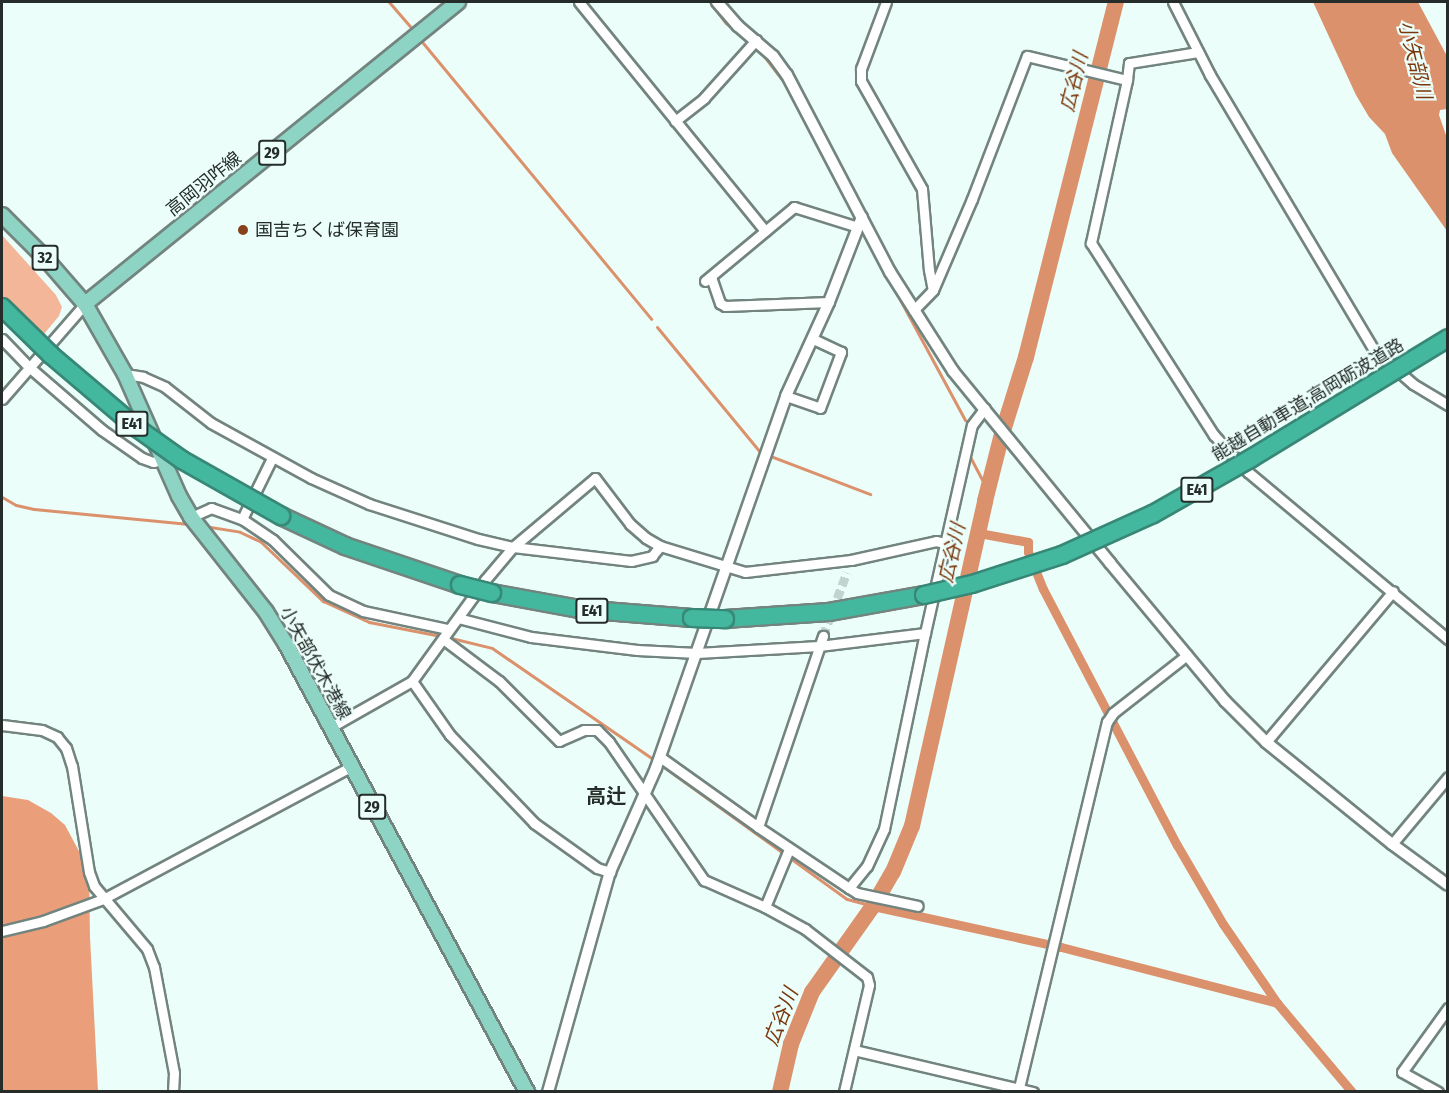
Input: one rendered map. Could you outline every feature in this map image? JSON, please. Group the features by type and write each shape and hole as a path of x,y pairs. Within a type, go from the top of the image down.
{"highway":[{"name":"能越自動車道;高岡砺波道路","path":"2,307 60,363 137,428 182,460 280,516 354,549 460,585 492,593 579,609 629,615 725,619 829,612 924,595 1016,571 1127,526 1240,465 1448,338"}],"main road":[{"name":"高岡羽咋線","path":"85,304 458,2"},
{"name":"小矢部伏木港線","path":"2,215 45,258 85,304 125,374 162,460 192,518 266,612 331,727 350,767 527,1092"}],"street":[{"path":"579,2 765,231"},
{"path":"717,2 752,44 787,75 860,222 953,370 1225,701 1266,742 1392,844 1448,885"},
{"path":"886,2 861,69 861,81 922,189 929,270 933,290"},
{"path":"1173,2 1198,52 1374,350 1413,384 1448,405"},
{"path":"675,121 704,98 752,44"},
{"path":"1198,52 1129,63 1091,243 1214,435 1248,472 1448,639"},
{"path":"914,310 933,290 972,199 1027,56 1127,80"},
{"path":"829,302 725,306 720,303 708,279 794,207 860,222"},
{"path":"549,1092 610,872 623,839 646,796 786,396 829,302 860,222"},
{"path":"2,399 85,304"},
{"path":"2,339 29,367 125,447 153,462 162,460"},
{"path":"786,396 820,408 841,352 813,339"},
{"path":"125,374 143,377 165,387 211,423 273,458 369,504 478,539 513,547 631,561 652,556 660,546"},
{"path":"849,888 867,866 884,829 972,425 988,412"},
{"path":"242,519 273,458"},
{"path":"331,727 412,681 513,547 595,478 630,524 660,546 745,572 851,560 936,541 945,543"},
{"path":"192,518 211,508 242,519 273,540 329,595 363,611 446,634 499,681 559,741 584,730 597,730 609,742 704,880 765,907 805,929 867,977 868,985 844,1092"},
{"path":"847,573 851,560"},
{"path":"1266,742 1393,591"},
{"path":"458,618 531,637 637,650 697,653 819,646 925,633"},
{"path":"758,826 823,636"},
{"path":"1019,1090 1107,722 1113,713 1187,655"},
{"path":"412,681 450,735 534,823 597,868 610,872"},
{"path":"2,725 42,730 57,737 66,748 72,766 89,872 103,899 147,949 160,993 163,1023 174,1073 173,1092"},
{"path":"658,763 758,826 849,888 871,897 918,906"},
{"path":"2,931 43,921 103,899 350,767"},
{"path":"1392,844 1448,777"},
{"path":"765,907 789,849"},
{"path":"1438,1092 1402,1072 1448,1008"},
{"path":"854,1050 1033,1092"}],"shaded area":[{"path":"2,235 56,295 62,307 59,316 40,339 2,299"},
{"path":"2,796 28,800 51,813 65,825 89,870 98,1091 2,1091"}],"water":[{"name":"小矢部川","path":"1313,2 1418,2 1447,56 1447,109 1440,110 1439,115 1447,138 1447,231 1392,153 1385,134 1369,117 1356,95"}],"waterway":[{"path":"389,2 410,26"},
{"path":"710,2 726,23 750,43"},
{"name":"広谷川","path":"780,1092 791,1044 812,992 873,906 893,872 912,826 985,501 1002,434 1026,357 1116,2"},
{"path":"423,43 651,319"},
{"path":"760,51 787,86"},
{"path":"891,283 965,420"},
{"path":"657,327 760,452 870,494"},
{"path":"968,453 988,491"},
{"path":"2,497 16,505 34,509 191,524"},
{"path":"204,526 240,532 261,542 323,601 369,622 441,636"},
{"path":"979,533 1028,542 1028,552 1043,589 1177,845 1223,924 1277,1003 1352,1092"},
{"path":"447,637 492,648 656,761"},
{"path":"661,765 847,899 873,906"},
{"path":"873,906 1061,947 1277,1003"}],"tunnel":[{"path":"823,636 847,572"}],"place":[{"name":"国吉ちくば保育園","path":"243,230"}],"district":[{"name":"高辻","path":"606,796"}]}
